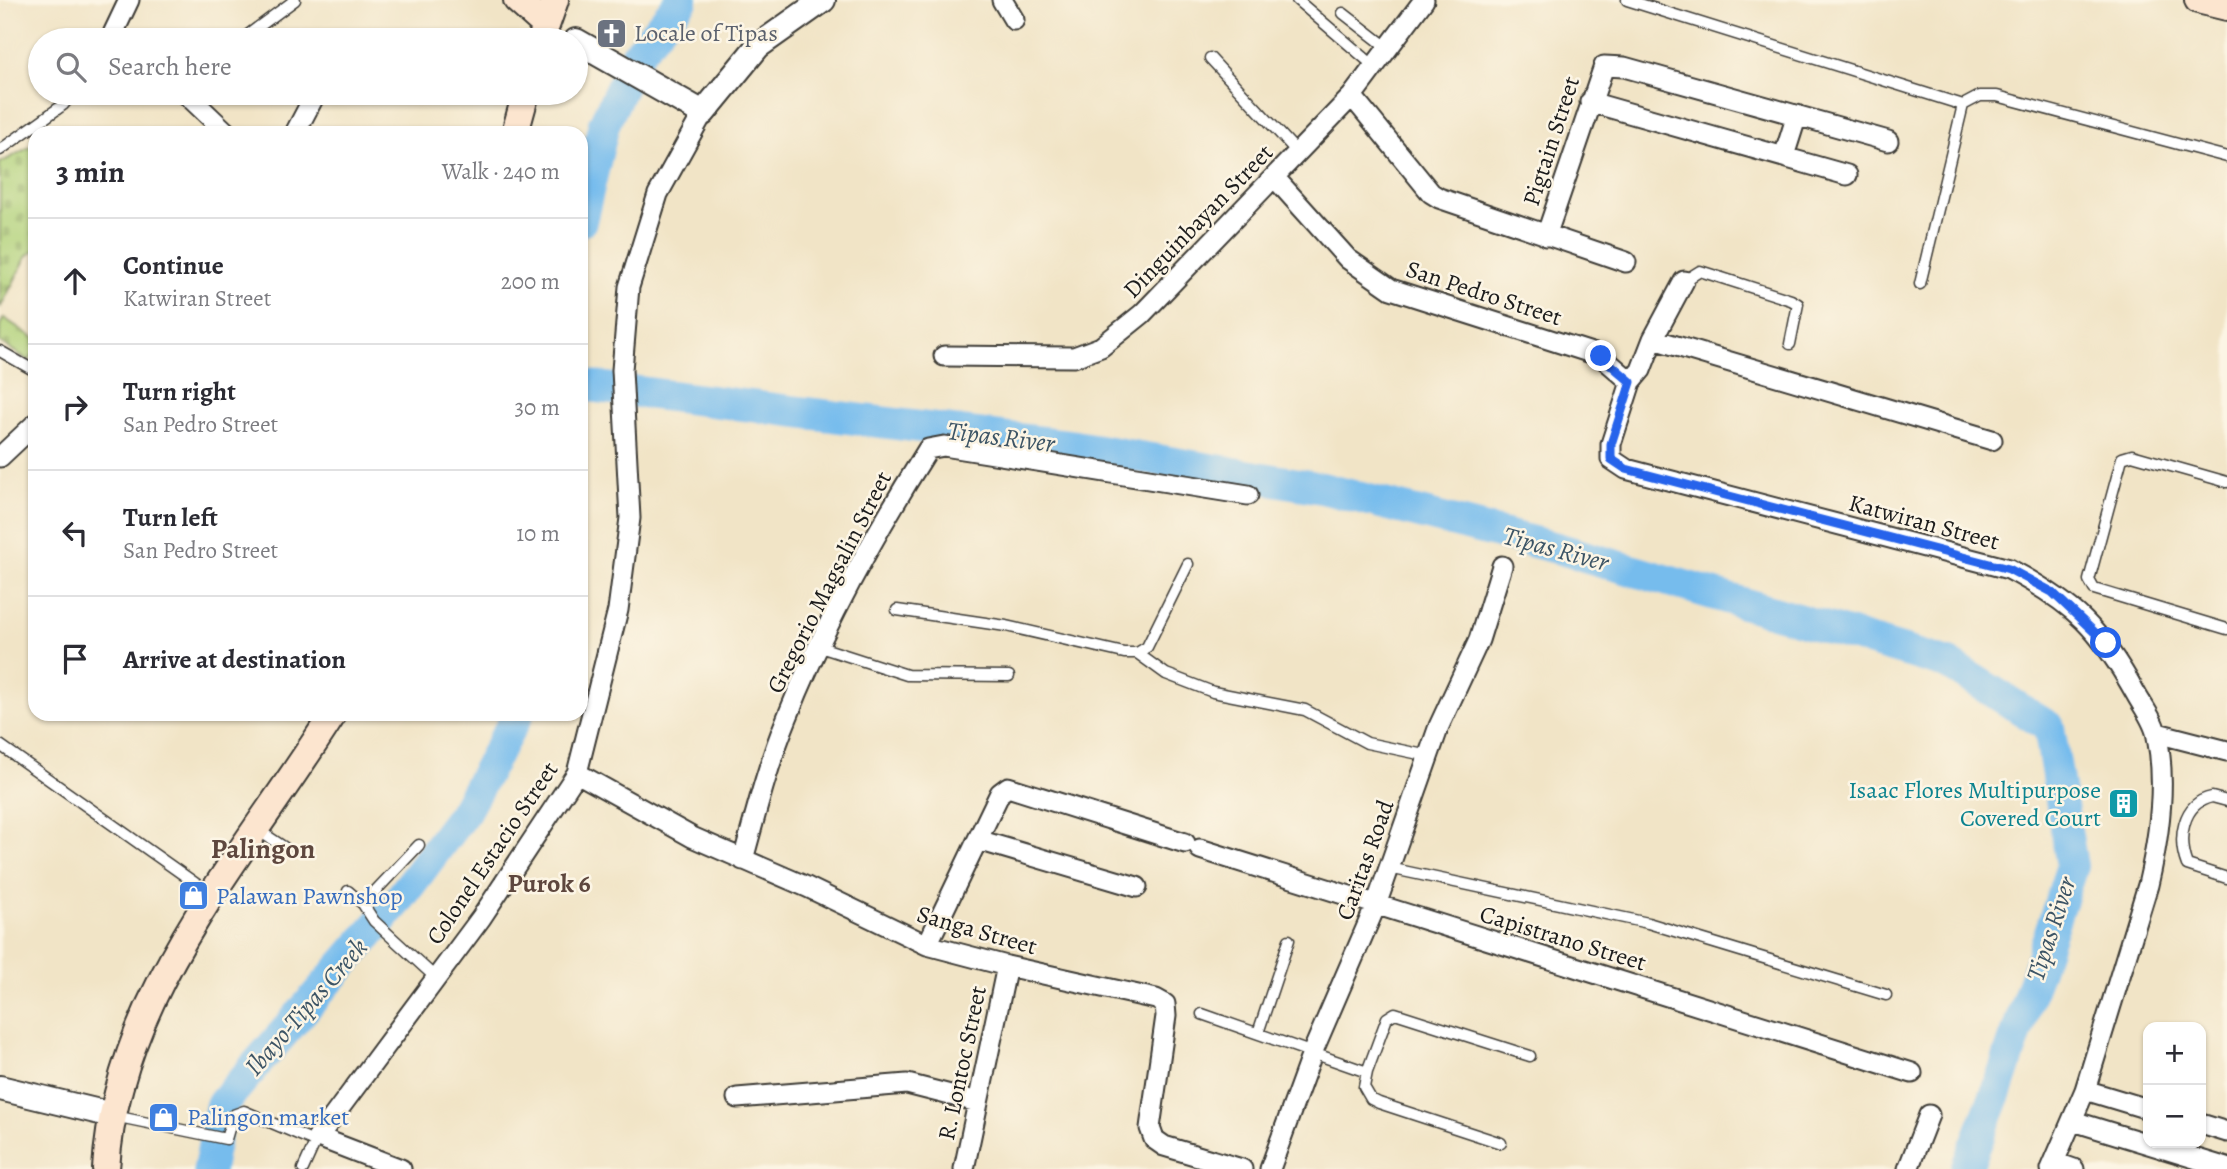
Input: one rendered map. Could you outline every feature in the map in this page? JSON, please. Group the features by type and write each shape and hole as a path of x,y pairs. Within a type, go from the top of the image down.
{"main road":[{"path":"517,0 540,28"},
{"path":"544,28 555,0"},
{"path":"517,126 523,105"},
{"path":"106,1169 112,1115 132,1040 158,988 212,895 328,721"}],"street":[{"path":"116,28 130,0"},
{"path":"588,48 703,113 758,46 823,0"},
{"path":"1002,0 1014,20"},
{"name":"Dinguinbayan Street","path":"944,356 1074,357 1101,347 1142,314 1352,96 1424,0"},
{"name":"Pigtain Street","path":"1352,96 1431,193 1448,204 1546,236 1604,66 1613,65 1888,141"},
{"path":"1590,103 1847,175"},
{"path":"198,105 220,126"},
{"path":"299,126 310,105"},
{"name":"Colonel Estacio Street","path":"316,1139 436,979 541,831 577,773 618,610 628,531 622,370 629,287 658,194 703,113"},
{"path":"1784,156 1797,115"},
{"name":"San Pedro Street","path":"1275,178 1348,259 1391,289 1601,356 1631,382"},
{"path":"1546,236 1626,262"},
{"path":"1631,382 1641,370 1653,339 1684,281"},
{"path":"1653,339 1992,440"},
{"name":"Katwiran Street","path":"1631,382 1611,444 1611,459 1626,469 2009,569 2052,592 2106,643 2157,733 2162,761 2155,853 2085,1090 2053,1166"},
{"path":"0,457 28,431"},
{"name":"Gregorio Magsalin Street","path":"743,860 768,771 788,716 843,597 928,449 944,446 1248,495"},
{"name":"Caritas Road","path":"1270,1169 1310,1050 1376,905 1429,756 1479,640 1502,566"},
{"path":"2157,733 2227,751"},
{"name":"Sanga Street","path":"577,773 640,810 927,945 1156,999 1165,1004 1150,1128 1154,1139 1164,1146 1242,1169"},
{"name":"Capistrano Street","path":"927,945 1000,793 1008,788 1912,1073"},
{"path":"978,840 1136,887"},
{"name":"R. Lontoc Street","path":"964,1169 1007,966"},
{"path":"737,1098 907,1084 978,1102"},
{"path":"0,1088 112,1115"},
{"path":"2085,1090 2143,1107"},
{"path":"1908,1169 1929,1115"},
{"path":"2074,1121 2227,1168"},
{"path":"2206,1126 2227,1132"},
{"path":"316,1139 401,1169"},
{"path":"2053,1166 2074,1169"}],"lane":[{"path":"257,28 295,0"},
{"path":"1297,0 1374,66"},
{"path":"1627,0 1963,105 1980,96 1997,96 2227,157"},
{"path":"1343,13 1388,48"},
{"path":"1210,58 1297,153"},
{"path":"33,126 62,105"},
{"path":"1920,284 1963,105"},
{"path":"0,150 28,130"},
{"path":"1684,281 1700,271 1798,304 1799,313 1790,344"},
{"path":"0,351 28,367"},
{"path":"2227,482 2132,455 2122,458 2089,580 2094,589 2227,629"},
{"path":"897,610 1006,626 1124,653 1137,653 1147,648 1188,564"},
{"path":"820,648 907,676 1009,676"},
{"path":"1137,653 1166,674 1213,692 1305,710 1367,743 1429,756"},
{"path":"0,746 212,895"},
{"path":"2227,801 2212,797 2191,806 2186,814 2183,852 2188,865 2227,878"},
{"path":"258,830 285,848"},
{"path":"363,904 419,845"},
{"path":"1390,867 1648,923 1886,995"},
{"path":"348,891 363,904 387,934 436,979"},
{"path":"1258,1033 1289,940"},
{"path":"1501,1143 1371,1099 1364,1087 1367,1072 1387,1018 1395,1013 1530,1056"},
{"path":"1202,1014 1367,1072"},
{"path":"112,1115 226,1139 233,1115 244,1111 316,1139 303,1169"}],"green space":[{"path":"28,148 28,255 0,308 0,163"},
{"path":"4,318 28,334 28,360 0,342 0,325"}],"waterway":[{"path":"588,191 604,124 637,54 682,0"},
{"name":"Tipas River","path":"588,386 1075,446 1322,488 1557,548 1949,664 2049,727 2072,866 1999,1086 1966,1169"},
{"name":"Ibayo-Tipas Creek","path":"209,1169 221,1105 398,901 465,811 514,721"}],"place":[{"name":"Locale of Tipas","path":"611,33"},
{"name":"Isaac Flores Multipurpose Covered Court","path":"2124,804"},
{"name":"Palawan Pawnshop","path":"193,896"},
{"name":"Palingon market","path":"164,1117"}],"district":[{"name":"Palingon","path":"263,849"},
{"name":"Purok 6","path":"549,883"}],"route":[{"path":"1601,356 1618,367 1631,382 1627,402 1611,444 1611,459 1615,463 1626,469 2009,569 2052,592 2106,643"}]}
